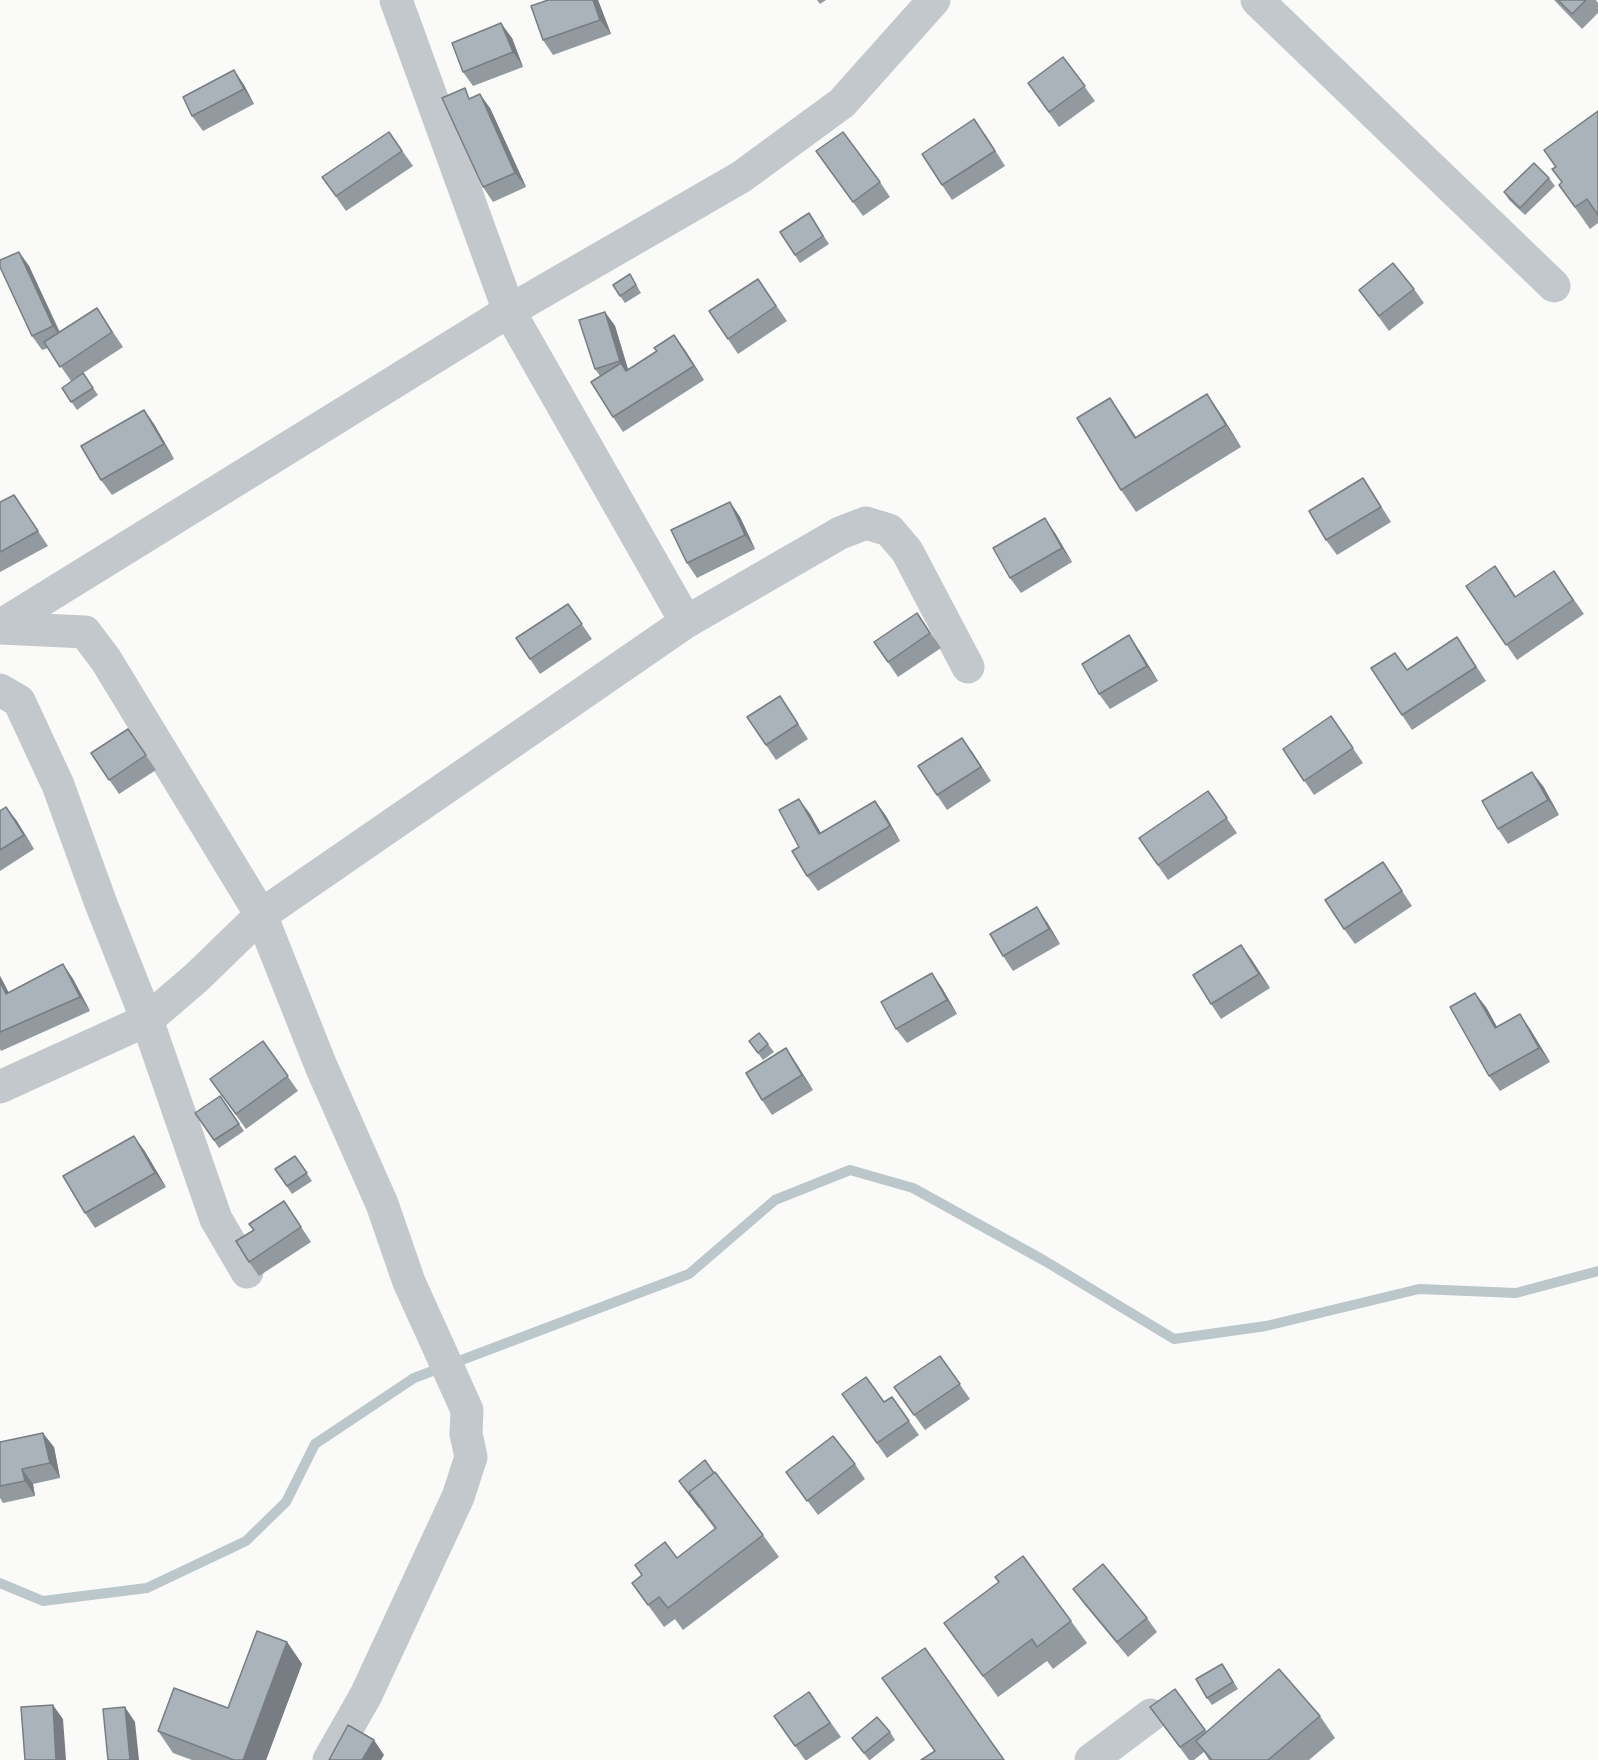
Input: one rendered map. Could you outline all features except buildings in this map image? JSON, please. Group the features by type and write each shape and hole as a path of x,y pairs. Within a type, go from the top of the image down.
{"street":[{"path":"396,0 509,311 686,622"},
{"path":"0,627 509,311 741,177 842,103 934,0"},
{"path":"1257,0 1554,286"},
{"path":"0,1087 147,1020 196,978 261,915 686,622 840,533 866,523 889,530 908,551 968,667"},
{"path":"0,627 85,632 106,660 261,915 321,1066 382,1204 410,1282 467,1410 466,1434 471,1457 458,1497 366,1695 329,1760"},
{"path":"0,690 19,700 58,785 100,901 147,1020 216,1219 247,1272"},
{"path":"1090,1760 1151,1715"}],"waterway":[{"path":"0,1583 43,1601 147,1588 246,1541 286,1502 315,1444 414,1378 689,1274 775,1200 850,1170 913,1188 1045,1261 1174,1339 1266,1326 1419,1289 1516,1293 1598,1271"}]}
